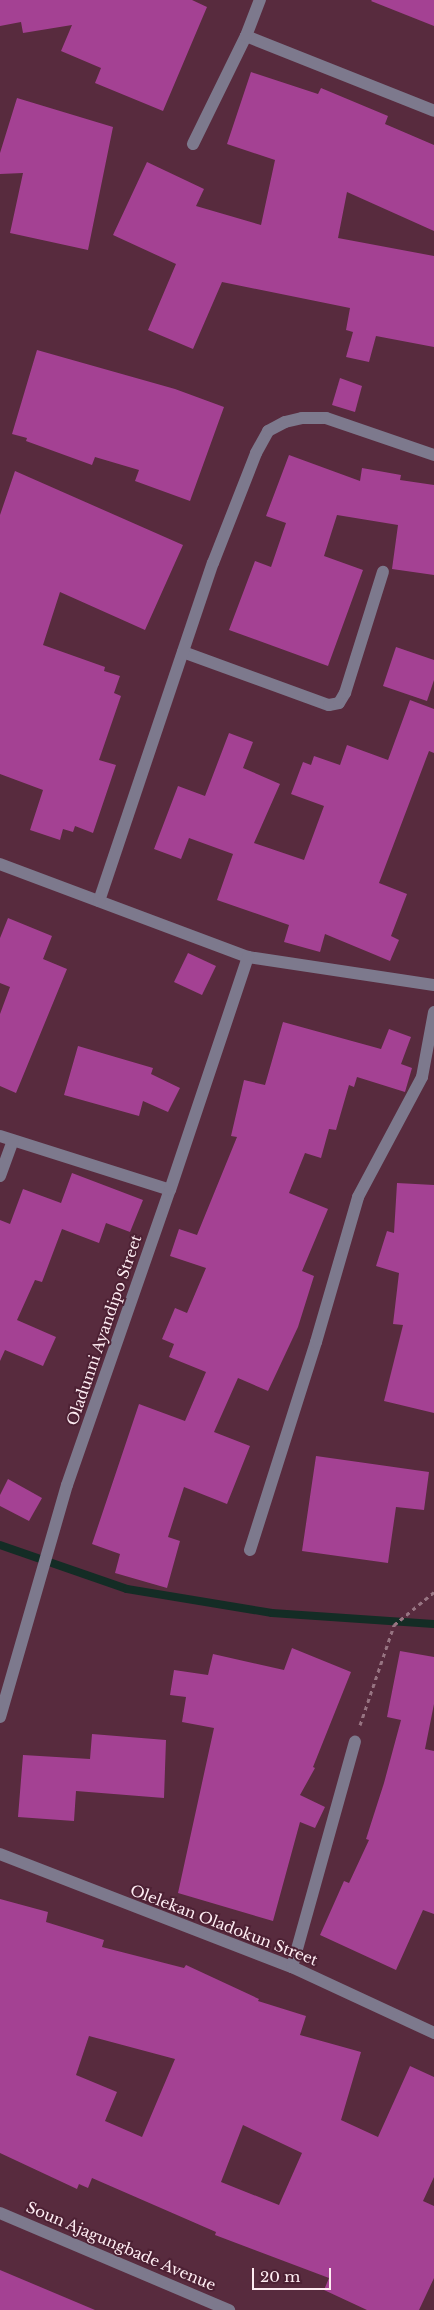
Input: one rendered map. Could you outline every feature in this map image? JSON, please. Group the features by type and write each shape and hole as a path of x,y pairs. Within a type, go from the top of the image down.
{"street":[{"path":"193,144 246,36 260,0"},
{"path":"246,36 434,111"},
{"path":"99,901 213,563 256,453 268,431 285,422 302,418 326,418 434,455"},
{"path":"183,652 329,705 339,703 344,693 383,572"},
{"path":"0,864 248,957 434,985"},
{"name":"Oladunni Ayandipo Street","path":"0,1718 67,1486 170,1190 248,957"},
{"path":"250,1550 316,1342 358,1197 422,1077 434,1012"},
{"path":"0,1136 170,1190"},
{"path":"0,1176 13,1141"},
{"path":"292,1966 355,1742"},
{"name":"Olelekan Oladokun Street","path":"0,1854 292,1966 434,2033"},
{"name":"Soun Ajagungbade Avenue","path":"0,2213 229,2310"}],"path":[{"path":"355,1742 394,1625 434,1592"}],"building":[{"path":"0,0 192,0 207,7 163,111 95,83 101,68 61,51 72,25 23,33 21,22 0,26"},
{"path":"434,0 434,26 371,1"},
{"path":"251,72 318,94 321,88 388,116 385,124 434,145 434,231 347,192 338,238 434,256 434,347 376,336 369,362 346,357 353,332 346,330 350,308 222,282 193,349 148,330 176,264 113,235 147,162 204,189 196,206 261,225 275,160 227,144"},
{"path":"17,98 113,127 88,250 10,233 23,173 0,174 0,153"},
{"path":"37,350 175,389 224,407 190,501 135,481 139,470 95,457 92,465 26,441 27,438 12,434"},
{"path":"340,378 362,386 355,412 332,405"},
{"path":"289,455 360,481 362,468 401,475 400,480 434,485 434,575 392,569 398,525 337,515 324,556 363,570 328,666 229,630 255,561 271,567 286,523 266,516"},
{"path":"15,471 183,545 145,630 60,592 43,645 105,667 104,671 120,676 114,693 121,696 99,760 116,765 93,833 75,826 73,832 63,829 60,840 30,830 43,790 0,774 0,515"},
{"path":"396,647 434,660 434,680 427,701 383,686"},
{"path":"410,700 434,709 434,753 429,751 379,883 407,894 391,936 399,940 390,961 325,934 320,952 284,942 289,925 217,900 233,854 189,838 181,859 154,849 178,786 205,796 229,733 253,742 243,768 280,784 254,843 304,860 324,806 291,794 303,762 311,765 314,756 340,765 347,745 388,760"},
{"path":"8,918 52,936 43,959 67,969 16,1093 0,1086 0,1014 10,987 0,983 0,938"},
{"path":"188,953 216,966 202,995 174,982"},
{"path":"283,1022 381,1049 389,1029 411,1037 401,1064 412,1068 405,1092 357,1077 354,1087 349,1085 336,1130 329,1129 321,1158 305,1153 289,1193 328,1209 302,1271 314,1276 298,1327 268,1391 238,1378 214,1432 250,1446 227,1504 184,1487 168,1537 180,1541 167,1588 115,1573 120,1554 92,1544 139,1404 185,1421 206,1372 169,1357 174,1344 162,1339 175,1308 187,1313 206,1268 170,1256 179,1229 197,1235 237,1137 231,1136 244,1080 265,1085"},
{"path":"78,1046 153,1068 151,1074 180,1088 168,1112 143,1101 139,1116 64,1095"},
{"path":"72,1173 143,1200 130,1232 106,1223 99,1243 62,1229 42,1282 35,1280 17,1320 56,1337 43,1366 5,1350 0,1361 0,1220 10,1224 23,1189 61,1203"},
{"path":"397,1183 434,1185 434,1413 384,1401 403,1325 393,1324 399,1273 376,1266 387,1231 394,1233"},
{"path":"316,1456 429,1472 424,1510 396,1507 388,1563 302,1551"},
{"path":"8,1479 42,1498 29,1521 0,1506 0,1495"},
{"path":"292,1648 351,1672 313,1767 315,1768 300,1795 325,1807 315,1828 300,1822 273,1921 178,1893 214,1728 182,1722 186,1697 170,1695 174,1670 208,1675 213,1654 284,1670"},
{"path":"400,1651 434,1657 434,1704 425,1749 434,1751 434,1914 423,1910 396,1970 320,1935 344,1881 349,1883 369,1840 366,1839 401,1720 387,1717"},
{"path":"92,1734 166,1740 164,1798 76,1791 74,1821 18,1817 23,1755 90,1759"},
{"path":"0,1899 48,1912 46,1922 104,1940 102,1947 184,1968 186,1965 259,1999 258,2001 306,2016 300,2035 361,2052 341,2120 378,2137 410,2066 434,2077 434,2177 423,2201 434,2206 434,2278 419,2310 367,2310 324,2290 329,2278 215,2235 216,2232 92,2178 88,2188 79,2184 77,2189 0,2153","holes":["89,2036 175,2059 142,2137 105,2121 117,2092 76,2075","243,2125 302,2153 279,2205 221,2182"]},
{"path":"0,2270 95,2310 0,2310"}],"waterway":[{"path":"0,1545 127,1589 272,1613 434,1624"}]}
